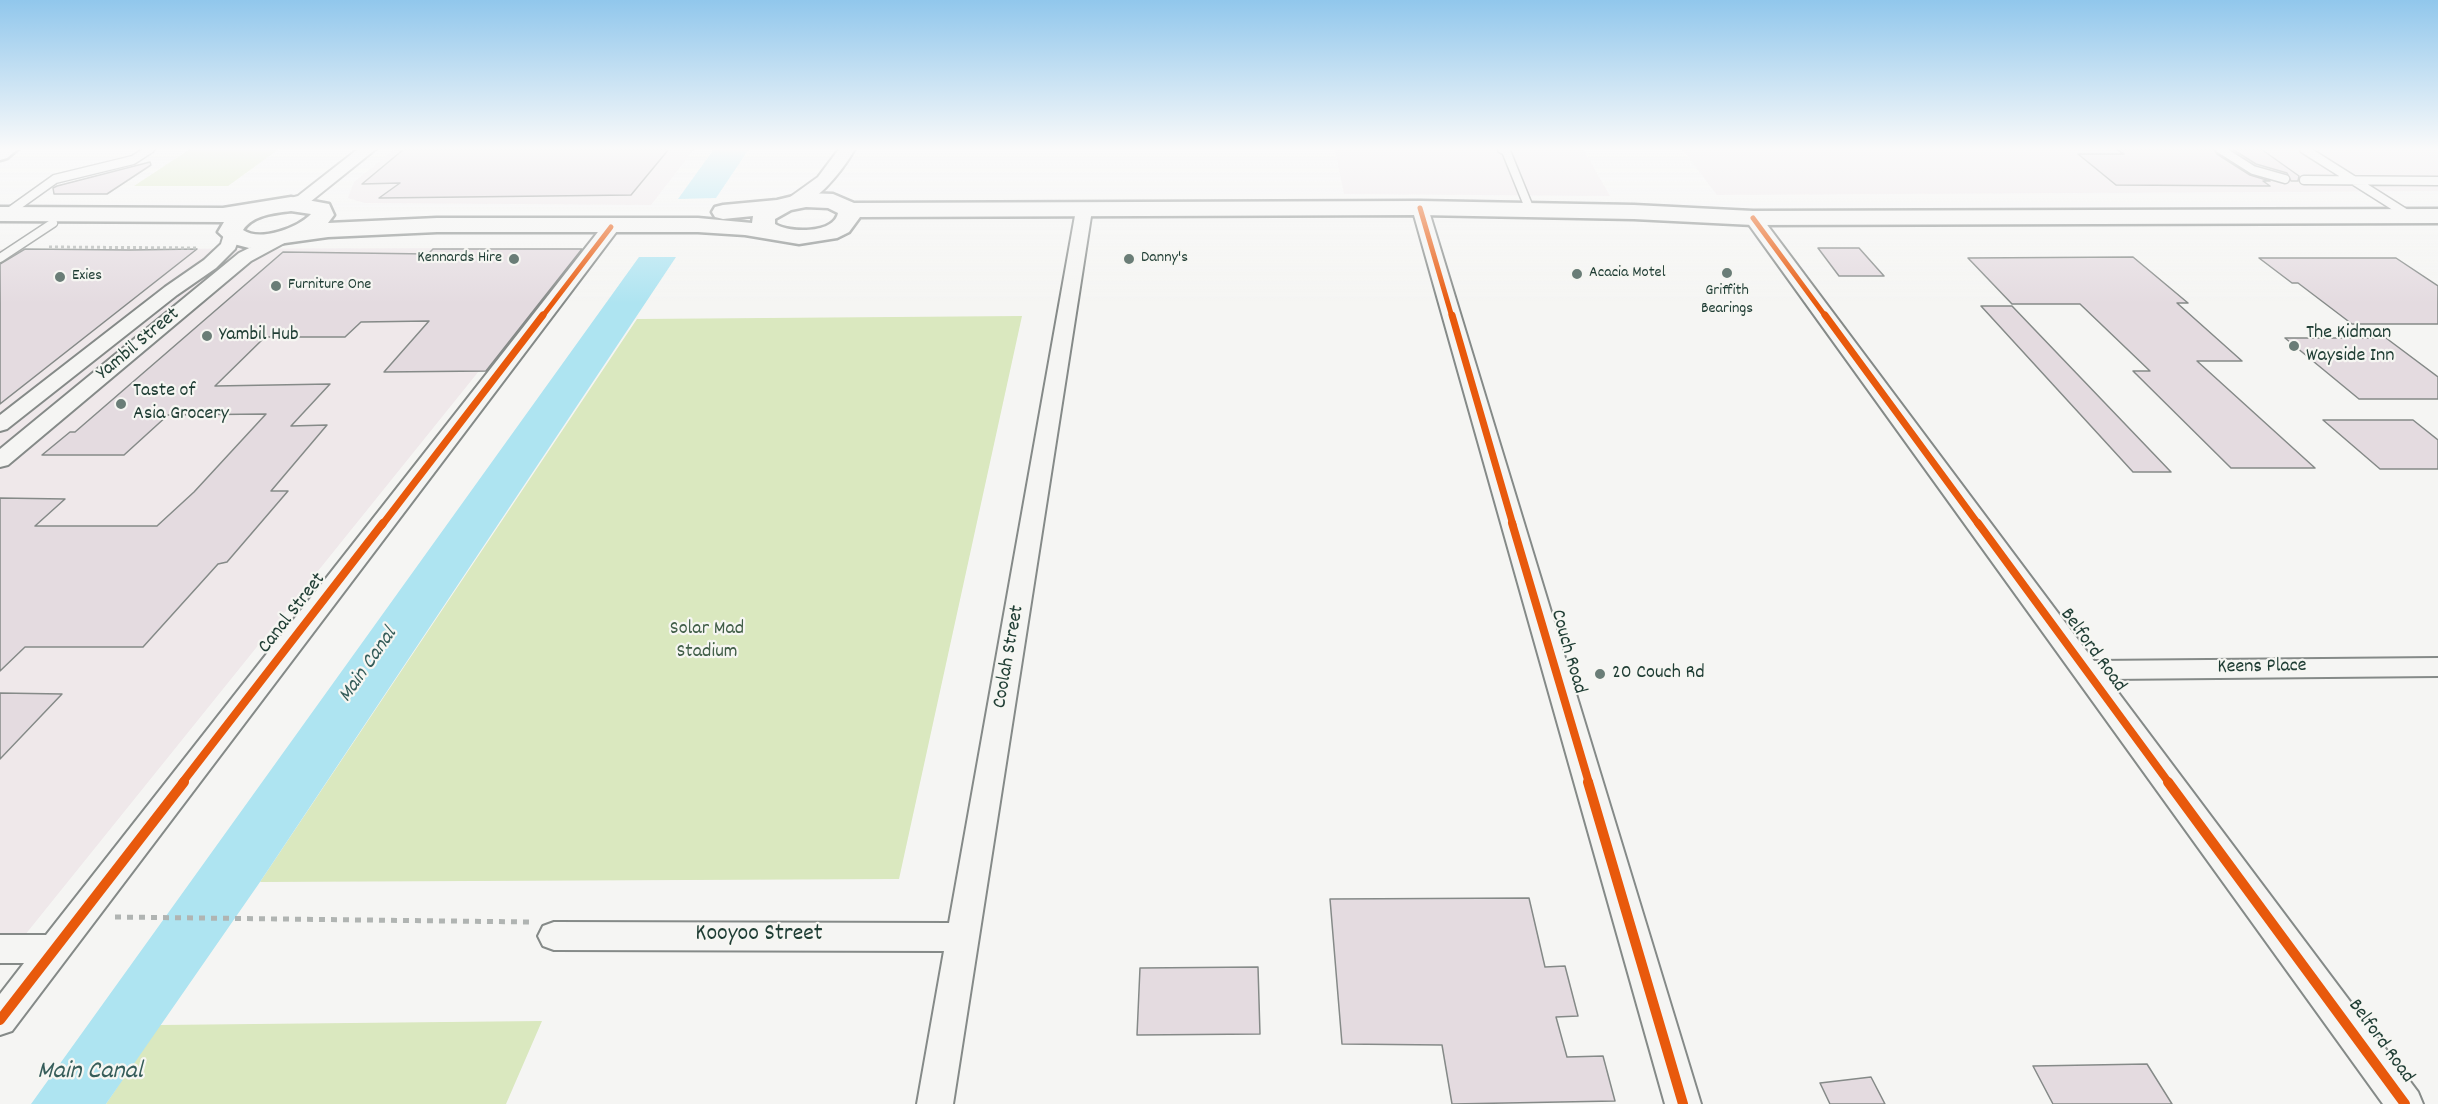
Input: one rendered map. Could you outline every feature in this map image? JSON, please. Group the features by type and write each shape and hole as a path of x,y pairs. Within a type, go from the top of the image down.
{"main road":[{"path":"2,217 223,215 300,204 320,208 658,219 706,219 785,205 841,206 1083,219"},
{"path":"768,232 763,227 764,217 785,205"},
{"path":"230,233 233,224 245,216 277,206"},
{"path":"835,230 849,220 841,206"},
{"path":"287,236 321,219 323,212 320,208"},
{"path":"1423,218 1530,210 1753,218 2438,216"},
{"path":"2,217 53,224 206,225 250,240 420,227 611,227 658,219"},
{"path":"706,219 777,236 806,237 835,230 917,224 1083,219 1423,218 1646,226 1753,218"}],"street":[{"path":"277,206 302,201"},
{"path":"320,208 328,201"},
{"path":"785,205 796,201"},
{"path":"841,201 841,206"},
{"name":"Couch Road","path":"1423,218 1683,1104"},
{"name":"Belford Road","path":"1753,218 2405,1104"},
{"name":"Coolah Street","path":"935,1104 1083,219"},
{"name":"Canal Street","path":"0,1020 611,227"},
{"name":"Yambil Street","path":"0,425 171,291 210,264 229,245 230,233"},
{"name":"Yambil Street","path":"0,460 245,257 287,236"},
{"name":"Keens Place","path":"2086,670 2438,667"},
{"name":"Kooyoo Street","path":"554,936 963,937"},
{"path":"0,949 55,949"}],"lane":[{"path":"2,217 25,201"},
{"path":"1526,201 1530,210"},
{"path":"2385,201 2410,216"},
{"path":"0,258 53,224"}],"path":[{"path":"18,247 202,248"},
{"path":"146,917 536,922 554,936"}],"shaded area":[{"path":"357,201 654,201 651,205 365,203"},
{"path":"578,248 0,966 0,249"}],"green space":[{"name":"Solar Mad Stadium","path":"1022,316 899,879 260,882 637,319"},
{"path":"542,1021 506,1104 106,1104 159,1025"}],"water":[{"name":"Main Canal","path":"639,257 676,257 260,882 106,1104 31,1104"}],"building":[{"path":"1818,248 1859,248 1884,276 1839,276"},
{"path":"25,249 197,249 0,404 0,264"},
{"path":"433,249 582,249 486,371 384,372 429,321 361,322 345,337 265,337 215,386 330,384 291,426 327,425 271,491 288,491 227,562 218,564 143,647 25,647 0,671 0,498 65,499 35,526 157,526 194,492 266,414 168,415 124,455 42,455 70,432 75,432 283,252 428,254"},
{"path":"2133,257 2188,303 2177,303 2242,361 2197,361 2315,468 2231,468 2133,371 2150,371 2080,304 2012,304 1968,258"},
{"path":"2259,258 2396,258 2438,286 2438,324 2352,324 2298,283 2292,283"},
{"path":"1981,306 2012,306 2171,472 2133,472"},
{"path":"2285,338 2386,338 2438,377 2438,399 2359,399"},
{"path":"2323,420 2413,420 2438,440 2438,469 2380,469"},
{"path":"0,693 62,694 0,759"},
{"path":"1529,898 1545,967 1565,966 1578,1016 1556,1017 1567,1057 1603,1056 1615,1101 1452,1104 1442,1045 1342,1044 1330,899"},
{"path":"1258,967 1260,1034 1137,1035 1140,968"},
{"path":"2147,1064 2172,1104 2053,1104 2033,1066"},
{"path":"1871,1077 1885,1104 1830,1104 1820,1083"}],"cycle path":[{"path":"1420,208 1683,1104"},
{"path":"1753,218 2405,1104"},
{"path":"0,1020 611,227"}],"place":[{"name":"Kennards Hire","path":"514,259"},
{"name":"Danny's","path":"1129,259"},
{"name":"Griffith Bearings","path":"1727,273"},
{"name":"Acacia Motel","path":"1577,274"},
{"name":"Exies","path":"60,277"},
{"name":"Furniture One","path":"276,286"},
{"name":"Yambil Hub","path":"207,336"},
{"name":"The Kidman Wayside Inn","path":"2294,346"},
{"name":"Taste of Asia Grocery","path":"121,404"},
{"name":"20 Couch Rd","path":"1600,674"}]}
